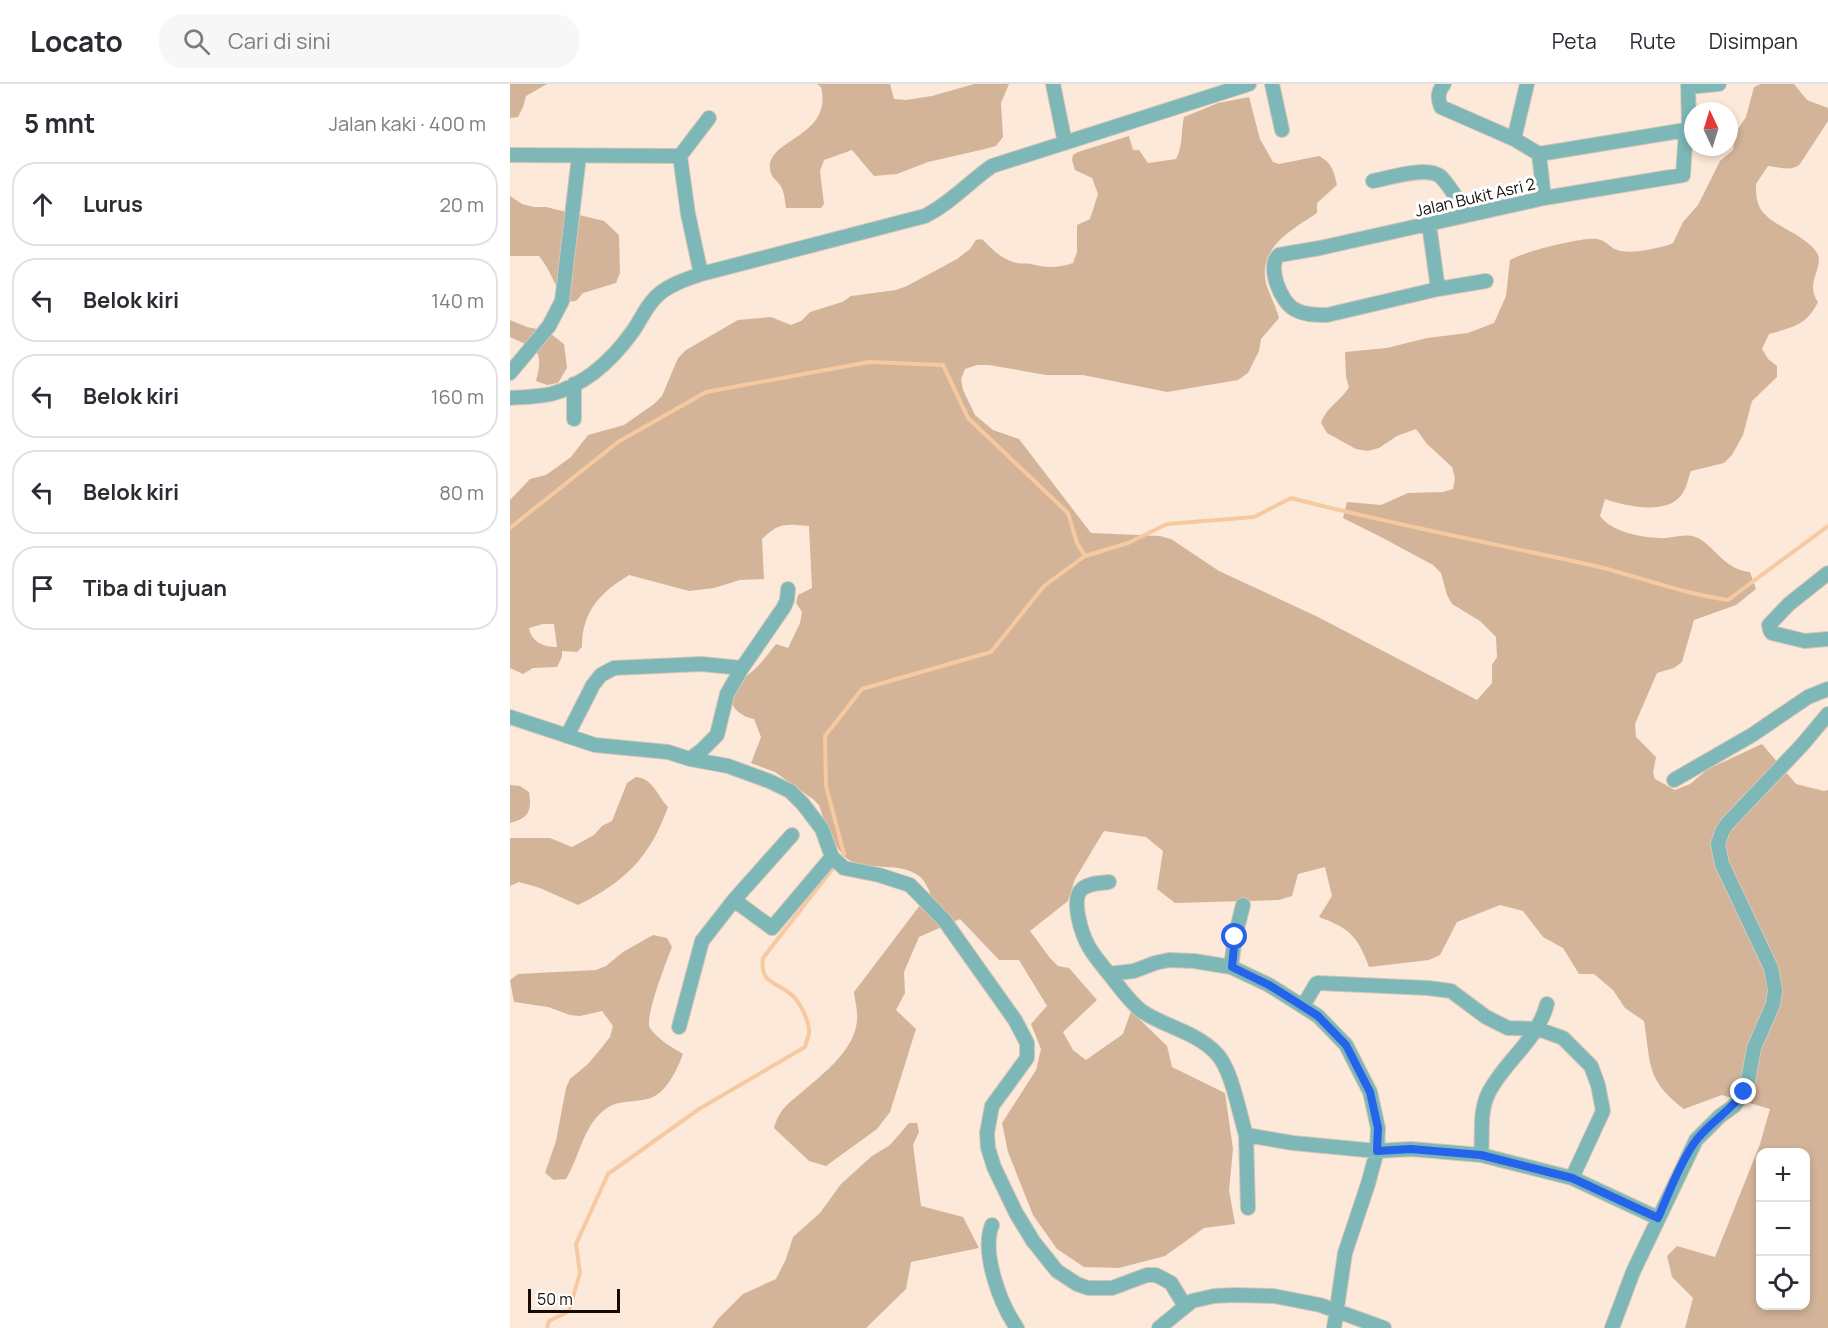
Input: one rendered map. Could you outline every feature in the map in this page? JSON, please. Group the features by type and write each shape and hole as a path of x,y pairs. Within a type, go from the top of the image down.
{"street":[{"path":"1053,84 1065,143"},
{"path":"510,398 552,394 574,384 609,361 634,330 650,303 661,292 679,282 701,274 926,216 953,200 992,166 1249,84"},
{"path":"1272,84 1282,129"},
{"path":"1444,84 1439,90 1441,107 1514,139 1539,154 1684,130"},
{"path":"1514,139 1527,84"},
{"path":"1688,102 1688,85 1719,84"},
{"path":"701,274 688,214 680,156 709,118"},
{"path":"1539,154 1544,198"},
{"path":"511,155 680,156"},
{"path":"510,373 549,326 562,302 579,156"},
{"name":"Jalan Bukit Asri 2","path":"1438,289 1327,315 1309,314 1292,309 1278,288 1273,264 1276,257 1544,198 1683,175 1684,156"},
{"path":"1372,181 1413,172 1429,172 1439,175 1468,215"},
{"path":"1429,224 1438,289 1486,281"},
{"path":"574,384 574,419"},
{"path":"1828,573 1790,604 1769,625 1772,633 1805,641 1828,639"},
{"path":"690,759 717,735 728,694 742,668 784,607 788,589"},
{"path":"567,736 593,685 601,675 614,668 701,664 742,668"},
{"path":"1674,780 1752,735 1809,697 1828,689"},
{"path":"1612,1328 1633,1272 1696,1140 1720,1116 1734,1106 1744,1092 1754,1048 1773,1004 1771,968 1722,864 1718,844 1722,832 1828,714"},
{"path":"510,717 595,745 659,750 728,766 769,781 790,791 803,804 822,829 837,862 910,885 944,920 1027,1043 1028,1058 992,1106 988,1119 988,1148 994,1167 1016,1213 1046,1259 1068,1279 1088,1287 1112,1288 1147,1275 1156,1275 1171,1283 1185,1305"},
{"path":"679,1027 702,941 734,900 792,835"},
{"path":"734,900 772,928 837,862"},
{"path":"1109,882 1087,886 1080,890 1077,896 1082,930 1089,947 1140,1010 1198,1040 1217,1054 1237,1098 1246,1135 1248,1208"},
{"path":"1232,967 1235,937 1243,905"},
{"path":"1109,974 1134,971 1169,960 1232,967 1269,985 1318,1016 1336,1033 1354,1060 1370,1092 1378,1128 1377,1151 1346,1253 1335,1310 1334,1328"},
{"path":"1303,1006 1318,983 1428,988 1451,991 1486,1017 1508,1028 1538,1029 1563,1038 1591,1066 1598,1085 1603,1111 1572,1178"},
{"path":"1481,1155 1483,1111 1487,1096 1538,1029 1547,1004"},
{"path":"1246,1135 1293,1143 1377,1151 1420,1150 1481,1155 1572,1178 1658,1218"},
{"path":"992,1225 987,1240 997,1287 1007,1312 1017,1328"},
{"path":"1159,1328 1185,1305 1214,1296 1274,1296 1320,1305 1384,1328"}],"shaded area":[{"path":"510,84 547,84 526,96 518,117 510,118"},
{"path":"817,84 890,84 894,99 906,100 932,96 974,84 1009,84 1001,103 1003,137 996,146 928,162 897,174 874,176 852,150 824,160 820,171 824,204 821,208 786,208 780,185 770,169 772,159 778,150 809,127 818,117 822,104 821,87"},
{"path":"1761,84 1794,84 1807,100 1828,108 1828,121 1800,164 1789,168 1768,166 1756,184 1757,201 1762,211 1776,223 1803,239 1817,253 1819,264 1813,288 1818,302 1804,321 1769,334 1762,349 1768,359 1777,366 1777,377 1752,401 1743,435 1732,455 1724,463 1691,471 1682,494 1667,505 1634,506 1605,499 1600,516 1619,530 1635,535 1663,538 1692,536 1699,539 1732,566 1750,572 1756,589 1736,605 1694,620 1682,662 1674,668 1657,673 1635,724 1636,737 1656,757 1653,773 1655,779 1675,790 1690,784 1708,769 1762,744 1796,784 1828,790 1828,1328 1685,1328 1693,1298 1672,1277 1667,1256 1677,1246 1715,1257 1756,1154 1756,1310 1810,1310 1810,1148 1758,1148 1770,1109 1722,1095 1684,1109 1656,1080 1652,1071 1644,1021 1625,1008 1613,990 1594,974 1579,974 1563,948 1543,937 1523,911 1500,905 1457,922 1440,955 1429,960 1369,967 1361,948 1352,935 1319,917 1332,896 1325,867 1298,874 1292,896 1279,900 1175,903 1157,889 1163,851 1146,837 1104,831 1075,879 1068,901 1030,931 1050,958 1058,966 1069,968 1097,1000 1063,1032 1073,1050 1086,1060 1123,1034 1131,1011 1167,1046 1172,1067 1225,1093 1233,1149 1229,1190 1235,1224 1204,1228 1165,1256 1119,1268 1084,1267 1057,1249 1033,1215 1008,1152 1002,1123 1036,1070 1041,1049 1031,1024 1047,1006 1019,960 999,960 960,919 919,937 904,972 905,993 896,1010 916,1029 890,1112 877,1129 826,1166 809,1161 774,1128 776,1121 785,1107 837,1060 851,1041 857,1020 854,992 930,892 922,879 911,872 903,869 868,866 851,861 840,852 827,828 819,805 814,800 775,772 751,763 761,737 754,719 735,709 731,700 732,695 736,686 761,663 776,644 788,648 800,623 802,612 796,603 798,595 812,588 809,526 783,525 762,539 764,579 740,580 714,588 689,591 629,575 609,589 595,604 585,623 582,647 577,652 562,651 557,667 533,668 523,674 510,668 510,500 530,479 546,475 571,457 588,435 624,425 654,404 662,396 678,358 686,350 738,320 771,317 791,325 801,321 810,312 842,302 851,296 896,290 957,259 970,249 976,240 982,239 1002,257 1012,262 1052,267 1073,263 1077,252 1077,225 1090,219 1098,194 1092,178 1075,170 1073,155 1129,136 1133,150 1139,150 1148,163 1176,159 1181,144 1184,117 1218,103 1249,97 1260,139 1273,162 1279,164 1319,156 1332,168 1337,185 1317,203 1317,213 1279,241 1267,259 1266,283 1279,318 1261,339 1259,351 1248,373 1238,380 1167,392 1083,375 1046,375 977,365 965,369 961,379 963,390 975,415 993,430 1019,439 1091,533 1160,536 1171,539 1219,571 1316,616 1477,700 1492,683 1492,665 1497,657 1496,637 1480,621 1452,604 1441,573 1433,565 1343,518 1347,502 1381,505 1408,493 1443,492 1453,489 1455,478 1452,467 1427,444 1416,429 1397,436 1379,448 1368,451 1356,449 1327,433 1321,423 1330,408 1349,387 1346,377 1345,352 1387,348 1427,338 1468,333 1494,323 1506,296 1510,260 1527,253 1589,239 1600,240 1617,250 1629,252 1653,249 1673,243 1683,222 1698,205 1720,161 1726,156 1738,156 1738,129 1746,117 1754,87","holes":["554,624 557,647 543,645 536,641 529,628"]},
{"path":"510,196 522,204 546,207 604,221 619,235 620,273 616,283 583,293 576,301 566,302 539,256 510,256"},
{"path":"510,320 527,327 547,331 564,344 567,368 558,383 547,385 536,381 539,357 533,348 510,337"},
{"path":"636,777 651,784 668,807 661,825 644,854 622,877 578,905 540,888 519,882 510,886 510,838 550,838 572,847 594,835 602,826 612,821 627,783"},
{"path":"510,785 520,786 529,792 530,804 525,816 510,823"},
{"path":"653,935 667,938 672,947 653,1001 650,1028 661,1039 683,1054 670,1081 659,1093 641,1100 619,1103 603,1111 586,1134 566,1179 554,1180 545,1173 556,1141 566,1088 570,1079 588,1064 610,1037 613,1026 602,1011 580,1016 570,1015 548,1007 514,1002 510,980 518,974 596,970 606,966 623,952"},
{"path":"909,1123 917,1123 919,1132 913,1145 921,1206 963,1217 979,1248 911,1262 906,1289 866,1328 712,1328 743,1294 776,1279 793,1237 820,1213 841,1184 872,1156 890,1145"}],"waterway":[{"path":"510,528 618,442 706,392 869,362 943,365 968,418 1068,513 1077,543 1085,556"},
{"path":"547,1328 549,1321 569,1311 580,1273 576,1244 608,1174 699,1109 805,1047 809,1029 803,1011 792,995 769,980 764,972 763,958 844,854 826,786 825,736 862,689 991,652 1044,586 1085,556 1128,543 1167,524 1254,517 1291,498 1403,525 1591,565 1693,593 1728,600 1828,526"}],"route":[{"path":"1235,937 1232,967 1269,985 1318,1016 1346,1045 1370,1092 1378,1128 1377,1151 1411,1149 1481,1155 1572,1178 1658,1218 1696,1140 1720,1116 1734,1106 1744,1092"}]}
